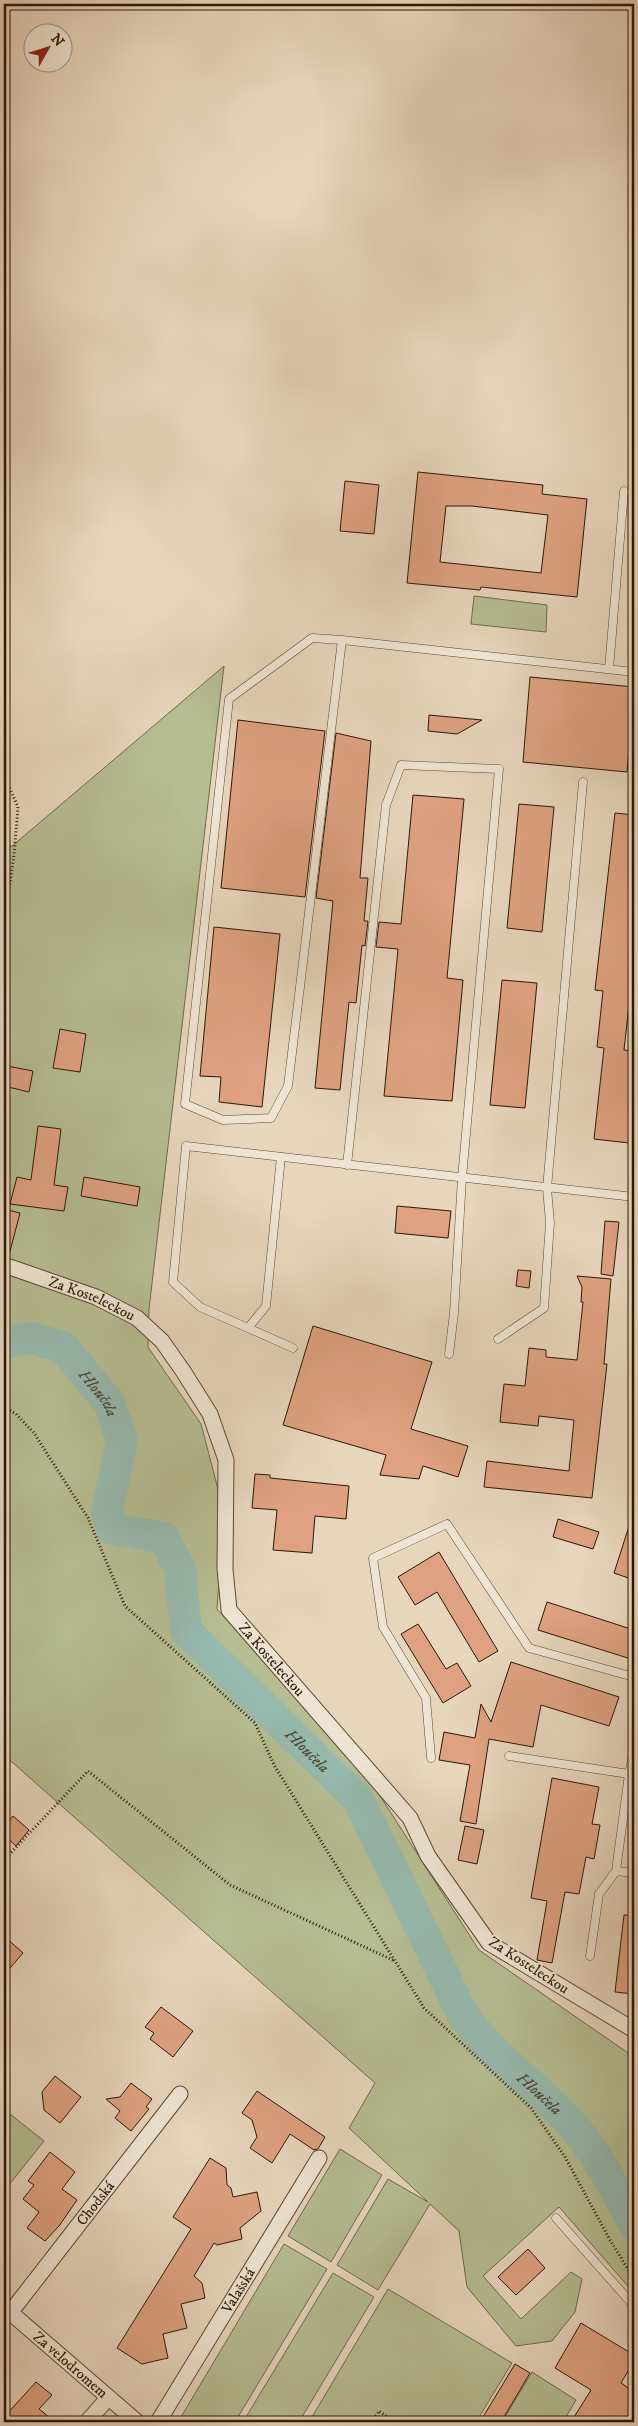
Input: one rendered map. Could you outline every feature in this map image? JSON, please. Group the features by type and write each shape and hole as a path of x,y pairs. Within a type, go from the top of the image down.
{"street":[{"name":"Za Kosteleckou","path":"4,1265 96,1297 136,1318 162,1341 210,1414 220,1438 226,1460 226,1569 229,1610 410,1818 428,1856 489,1943 634,2030"},
{"name":"Chodská","path":"7,2310 180,2094"},
{"name":"Valašská","path":"158,2422 319,2158"},
{"name":"Za velodromem","path":"7,2310 137,2422"},
{"path":"86,2422 108,2398"}],"lane":[{"path":"609,669 624,491"},
{"path":"342,640 288,1086 271,1118 223,1120 185,1104 229,699 312,638 342,640 634,672"},
{"path":"347,1165 386,805 401,765 500,769 462,1178 454,1313 449,1354"},
{"path":"498,1338 544,1308 550,1223 546,1188 583,782"},
{"path":"293,1348 200,1307 172,1282 186,1146 634,1197"},
{"path":"248,1328 266,1306 281,1157"},
{"path":"431,1758 426,1698 383,1627 373,1558 447,1524 529,1648 634,1677"},
{"path":"590,1956 598,1894 616,1871 634,1750"},
{"path":"509,1756 629,1774"},
{"path":"616,1871 634,1873"},
{"path":"556,2218 634,2306"}],"path":[{"path":"4,775 18,806 14,855 4,922"},
{"path":"4,1407 16,1414 34,1433 88,1518 125,1606 255,1723 274,1765 424,2008 531,2108 565,2156 610,2240 634,2279"},
{"path":"4,1860 88,1771 230,1885 395,1961"},
{"path":"372,2422 379,2411 398,2422"},
{"path":"385,2422 389,2418"}],"green space":[{"path":"474,596 547,605 546,632 471,624"},
{"path":"224,666 149,1309 148,1347 201,1424 224,1512 217,1609 375,1788 479,1950 634,2057 634,2293 559,2207 483,2276 521,2319 571,2272 582,2279 575,2312 552,2341 516,2346 467,2287 459,2231 430,2204 378,2290 337,2265 388,2179 428,2202 349,2128 375,2083 4,1755 4,833 11,847"},
{"path":"10,2114 44,2141 4,2191 4,2122"},
{"path":"340,2149 382,2175 331,2262 288,2236"},
{"path":"284,2244 327,2269 235,2422 190,2422 181,2417"},
{"path":"333,2273 374,2297 299,2422 243,2422"},
{"path":"388,2289 512,2363 476,2422 309,2422"},
{"path":"532,2372 576,2400 563,2422 502,2422"}],"building":[{"path":"418,472 543,485 542,494 587,499 577,597 481,587 480,590 407,583","holes":["446,506 472,506 548,515 541,573 440,562"]},
{"path":"345,481 379,485 374,534 340,531"},
{"path":"530,677 634,687 627,772 523,762"},
{"path":"429,715 482,720 457,734 428,731"},
{"path":"238,720 325,731 305,897 221,888"},
{"path":"336,733 371,741 360,878 368,878 364,921 368,921 365,946 362,945 356,1003 349,1002 340,1090 315,1088 333,901 316,898"},
{"path":"413,795 464,799 447,978 463,980 452,1101 384,1096 398,949 376,947 379,922 401,924"},
{"path":"519,804 554,807 542,932 507,928"},
{"path":"615,813 634,815 634,960 624,1050 634,1051 634,1092 629,1143 594,1139 604,1048 597,1047 603,991 595,990"},
{"path":"214,927 280,934 262,1107 219,1102 221,1077 200,1076"},
{"path":"502,980 537,983 525,1108 490,1105"},
{"path":"60,1029 86,1034 80,1072 53,1068"},
{"path":"7,1066 33,1071 29,1092 4,1086"},
{"path":"38,1126 61,1129 54,1185 68,1187 64,1211 10,1204 17,1177 31,1180"},
{"path":"84,1177 140,1187 137,1206 81,1196"},
{"path":"397,1206 451,1211 448,1238 395,1233"},
{"path":"4,1209 20,1213 9,1255 4,1255"},
{"path":"605,1221 619,1222 613,1276 601,1274"},
{"path":"518,1270 531,1271 529,1288 516,1286"},
{"path":"577,1276 611,1279 604,1364 607,1364 592,1498 484,1487 487,1461 569,1471 574,1420 539,1416 538,1426 500,1422 504,1384 525,1386 529,1348 546,1350 546,1357 577,1360 583,1302 581,1302 582,1287"},
{"path":"313,1326 432,1362 411,1429 468,1446 458,1477 423,1466 419,1479 380,1475 386,1455 283,1425"},
{"path":"255,1474 270,1475 270,1478 349,1486 346,1519 315,1516 312,1553 273,1550 277,1510 252,1508"},
{"path":"558,1519 599,1532 593,1549 553,1537"},
{"path":"631,1520 634,1521 634,1580 614,1573"},
{"path":"439,1552 498,1651 479,1662 437,1592 415,1605 398,1577"},
{"path":"547,1602 634,1630 634,1650 631,1659 538,1630"},
{"path":"418,1624 446,1669 457,1663 471,1686 443,1703 401,1634"},
{"path":"511,1662 619,1697 609,1726 541,1705 533,1747 489,1739 476,1824 460,1821 470,1765 439,1760 444,1732 475,1738 481,1704 491,1722"},
{"path":"552,1778 599,1787 592,1824 600,1825 594,1859 586,1857 579,1894 565,1892 552,1963 537,1960 547,1901 531,1898"},
{"path":"13,1816 29,1830 16,1846 4,1835 4,1827"},
{"path":"465,1826 484,1830 477,1864 458,1860"},
{"path":"624,1915 634,1915 634,1994 615,1992"},
{"path":"4,1936 23,1953 4,1975"},
{"path":"161,2007 193,2031 173,2057 150,2039 154,2033 145,2027"},
{"path":"55,2076 81,2097 60,2123 44,2110 42,2092"},
{"path":"131,2083 152,2099 146,2107 149,2109 131,2131 115,2118 120,2111 106,2099 120,2097"},
{"path":"257,2091 325,2137 318,2149 314,2150 290,2134 272,2163 250,2148 257,2137 252,2120 242,2113"},
{"path":"50,2152 75,2172 62,2189 77,2200 59,2226 45,2241 27,2228 39,2212 23,2199 34,2185 28,2181"},
{"path":"210,2158 226,2168 227,2185 231,2188 233,2197 257,2192 261,2211 240,2228 242,2239 217,2245 214,2243 194,2276 202,2283 205,2298 181,2304 187,2328 163,2334 168,2358 142,2364 117,2348 191,2229 173,2217"},
{"path":"528,2249 545,2268 516,2295 498,2277"},
{"path":"581,2323 634,2355 634,2361 621,2383 634,2392 634,2422 571,2422 591,2390 555,2368"},
{"path":"515,2364 530,2373 501,2422 480,2422"},
{"path":"36,2382 52,2395 39,2409 55,2422 4,2422 4,2417"}],"waterway":[{"name":"Hloučela","path":"4,1343 31,1338 63,1347 109,1403 122,1440 107,1511 112,1529 164,1538 180,1569 186,1631 358,1799 462,2013 487,2044 546,2098 583,2138 614,2186 634,2224"}]}
